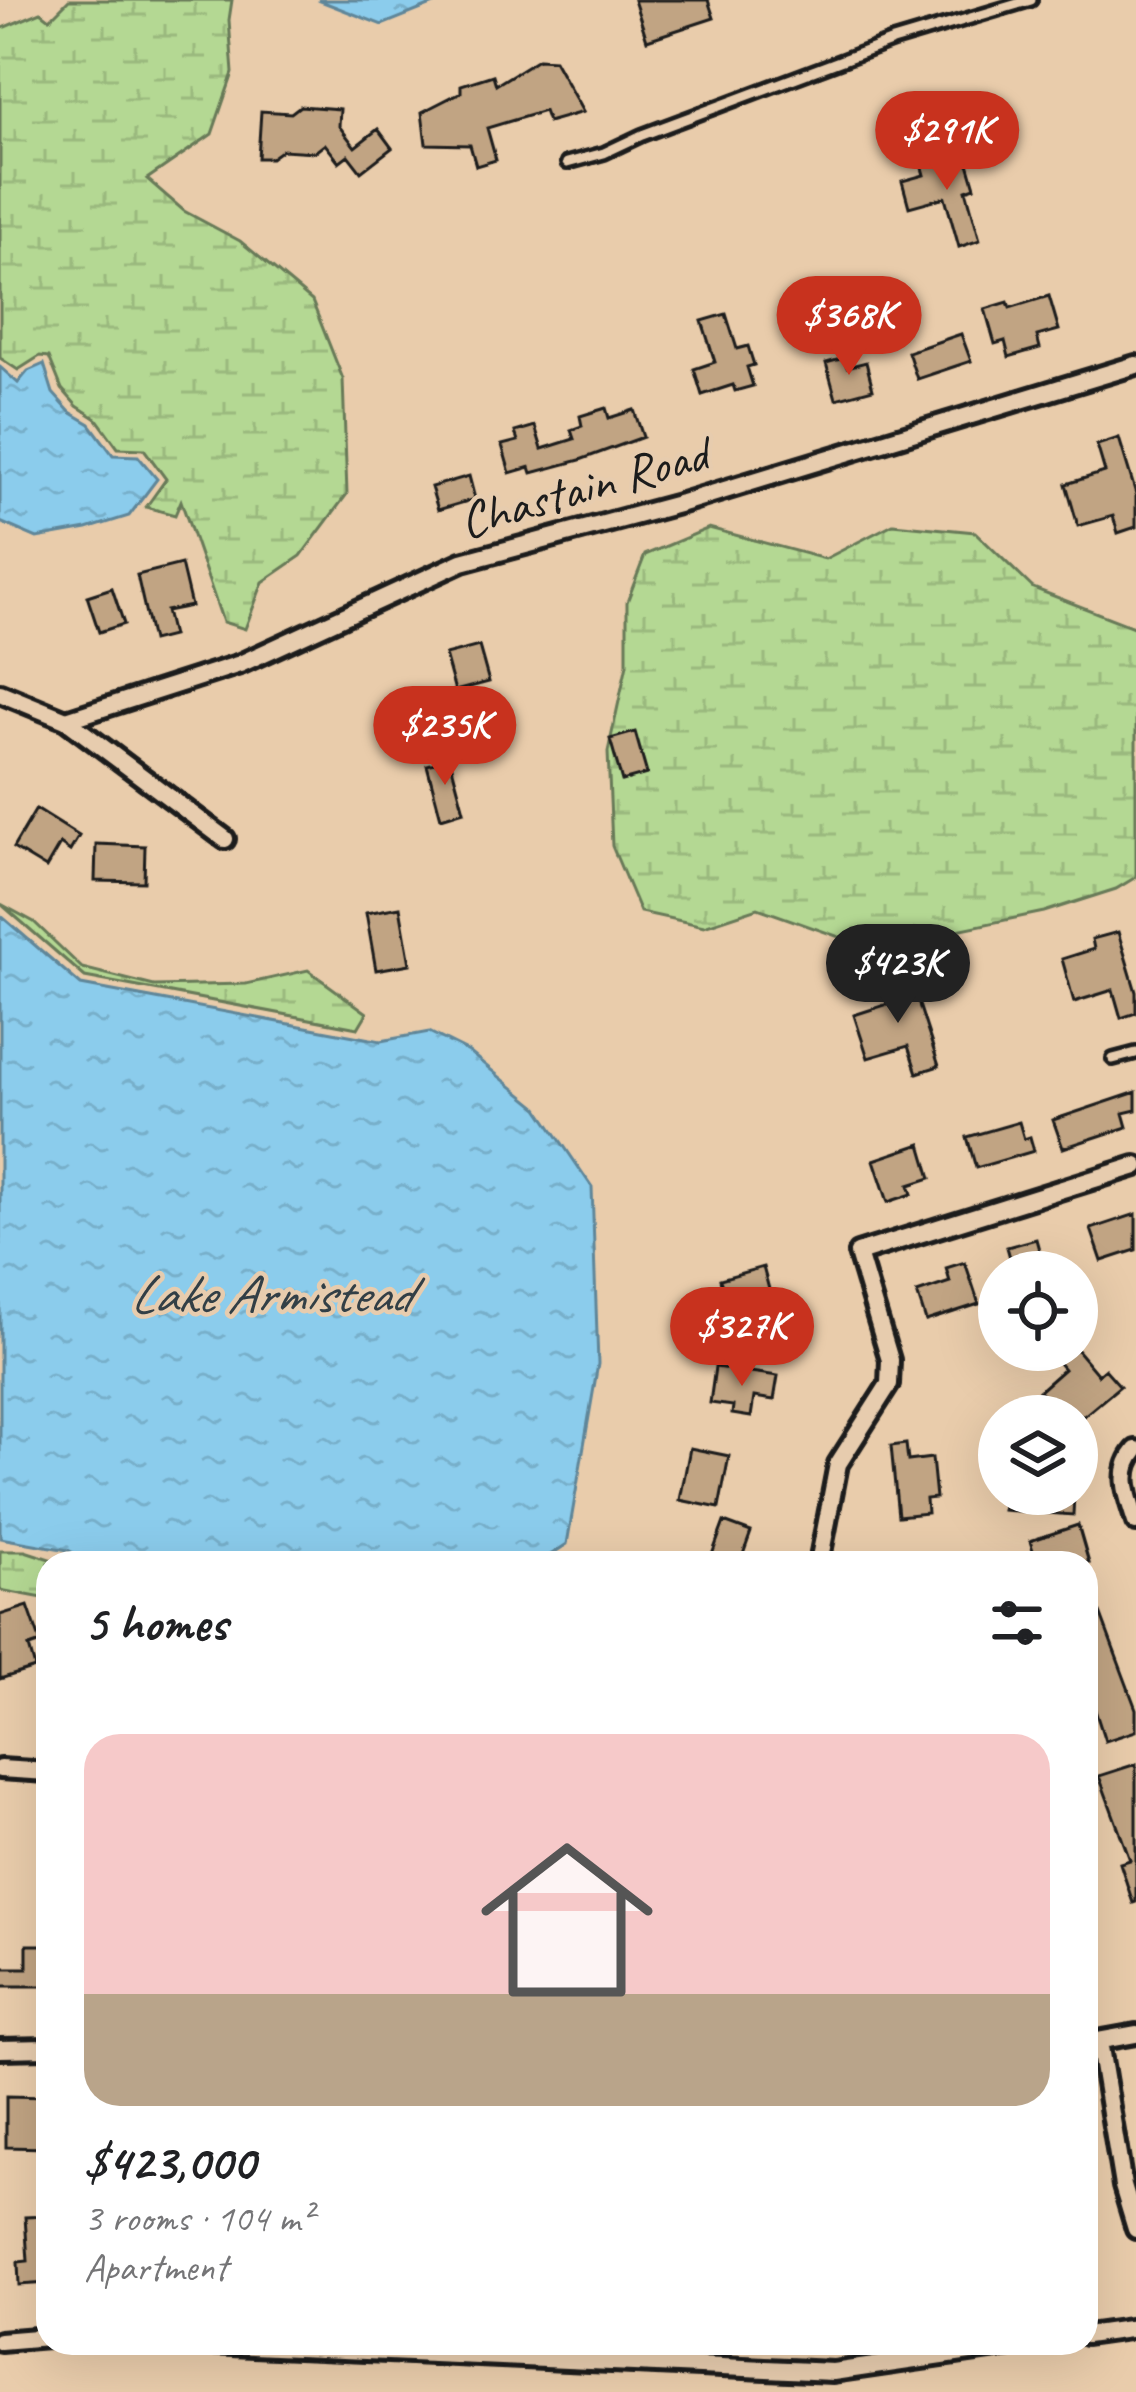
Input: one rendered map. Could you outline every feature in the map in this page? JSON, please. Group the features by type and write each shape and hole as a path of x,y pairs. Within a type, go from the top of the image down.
{"street":[{"name":"Chastain Road","path":"66,720 240,664 462,562 682,503 1136,365"},
{"path":"0,693 66,720 225,839"},
{"path":"821,1551 838,1464 889,1384 890,1360 858,1253 1136,1166"},
{"path":"1136,1450 1128,1460 1124,1482 1136,1522"},
{"path":"0,1769 36,1771"},
{"path":"1098,2041 1136,2034"},
{"path":"0,2049 36,2048"},
{"path":"1098,2066 1136,2229"},
{"path":"1098,2333 1136,2328"},
{"path":"0,2341 36,2338"},
{"path":"455,2355 833,2372 950,2355"}],"lane":[{"path":"567,163 604,154 642,135 893,41 1031,0"},
{"path":"1113,1060 1136,1053"}],"green space":[{"path":"69,0 232,0 233,73 212,134 147,179 184,211 240,241 312,301 343,379 347,494 301,556 263,582 245,629 223,622 181,501 175,515 146,507 166,479 144,449 118,448 97,419 62,389 49,357 40,356 18,370 0,358 0,29 41,12 50,19"},
{"path":"893,524 975,532 1033,588 1136,628 1136,877 1116,889 1044,912 870,948 758,908 704,926 640,912 612,846 608,752 627,664 627,602 645,555 709,528 825,559"},
{"path":"1,904 34,922 82,968 154,986 246,984 308,970 367,1013 358,1028 85,977"},
{"path":"0,1551 36,1555 36,1597 0,1590"}],"water":[{"path":"318,0 444,0 382,25"},
{"path":"44,364 53,393 70,412 90,424 113,455 138,456 157,479 129,516 37,538 0,522 0,367 18,383 28,371"},
{"name":"Lake Armistead","path":"0,915 81,985 381,1041 429,1032 469,1052 538,1108 592,1187 598,1364 567,1544 556,1551 70,1551 0,1538"}],"building":[{"path":"634,0 708,0 714,18 647,40"},
{"path":"538,59 554,60 583,112 548,122 544,111 487,128 496,160 476,166 470,145 426,144 422,112 461,92 461,85 493,75 496,85"},
{"path":"300,106 340,109 339,126 355,147 378,129 392,148 361,172 348,155 339,162 325,144 315,152 282,150 271,158 258,158 261,111 291,113"},
{"path":"965,153 975,187 966,190 980,240 959,247 945,197 909,207 902,181 924,175 921,164"},
{"path":"1049,296 1059,330 1037,336 1040,348 1009,357 1005,341 995,344 985,309 1008,302 1010,308"},
{"path":"726,314 737,349 748,346 753,386 735,391 733,385 702,395 694,369 715,362 702,321"},
{"path":"961,334 971,361 917,379 908,352"},
{"path":"844,358 847,367 866,362 873,389 836,399 826,363"},
{"path":"606,408 609,418 634,410 643,437 532,473 530,467 510,473 502,445 518,441 515,432 535,426 542,449 574,439 571,430 582,426 580,416"},
{"path":"1119,438 1136,494 1136,527 1118,533 1113,516 1078,526 1066,484 1105,472 1097,445"},
{"path":"469,476 475,499 438,510 431,487"},
{"path":"181,564 191,606 166,611 172,636 152,641 137,575"},
{"path":"112,588 124,624 99,632 87,596"},
{"path":"479,646 489,682 455,691 445,655"},
{"path":"635,732 647,774 622,781 610,739"},
{"path":"450,759 464,811 441,818 427,765"},
{"path":"36,809 79,836 70,851 60,844 46,868 13,848"},
{"path":"96,844 145,846 144,882 95,881"},
{"path":"400,907 410,964 376,970 366,913"},
{"path":"1118,932 1136,992 1136,1013 1121,1018 1113,990 1074,1002 1062,959 1094,949 1092,939"},
{"path":"909,974 939,1066 917,1073 908,1046 868,1058 854,1015 888,1004 881,983"},
{"path":"1136,1092 1136,1110 1123,1113 1127,1127 1063,1148 1053,1120"},
{"path":"1019,1122 1034,1151 976,1168 967,1137"},
{"path":"921,1144 931,1178 909,1185 912,1194 888,1202 874,1160"},
{"path":"1136,1214 1136,1250 1102,1261 1091,1229"},
{"path":"1036,1239 1039,1251 1008,1251 1007,1247"},
{"path":"965,1262 978,1304 926,1321 917,1293 950,1282 946,1268"},
{"path":"763,1267 777,1319 713,1336 703,1297 723,1291 720,1279"},
{"path":"715,1367 778,1376 774,1400 754,1397 751,1417 732,1414 733,1406 710,1403"},
{"path":"1105,1369 1120,1386 1098,1404 1098,1395 1042,1395 1039,1391 1062,1371 1095,1371 1098,1375"},
{"path":"906,1444 908,1461 932,1458 936,1498 926,1499 927,1513 898,1516 891,1446"},
{"path":"690,1448 729,1456 719,1508 680,1500"},
{"path":"724,1522 751,1532 744,1551 713,1551"},
{"path":"1078,1525 1086,1551 1033,1551 1030,1541"},
{"path":"28,1606 36,1645 29,1647 35,1668 0,1679 0,1615"},
{"path":"1098,1607 1136,1709 1136,1731 1105,1741 1098,1719"},
{"path":"1136,1764 1133,1903 1120,1863 1130,1860 1099,1776"},
{"path":"27,1945 36,1945 36,1986 0,1986 0,1968 27,1968"},
{"path":"6,2096 36,2097 36,2148 6,2147"},
{"path":"36,2216 36,2284 19,2285 18,2262 28,2261 25,2217"}]}
